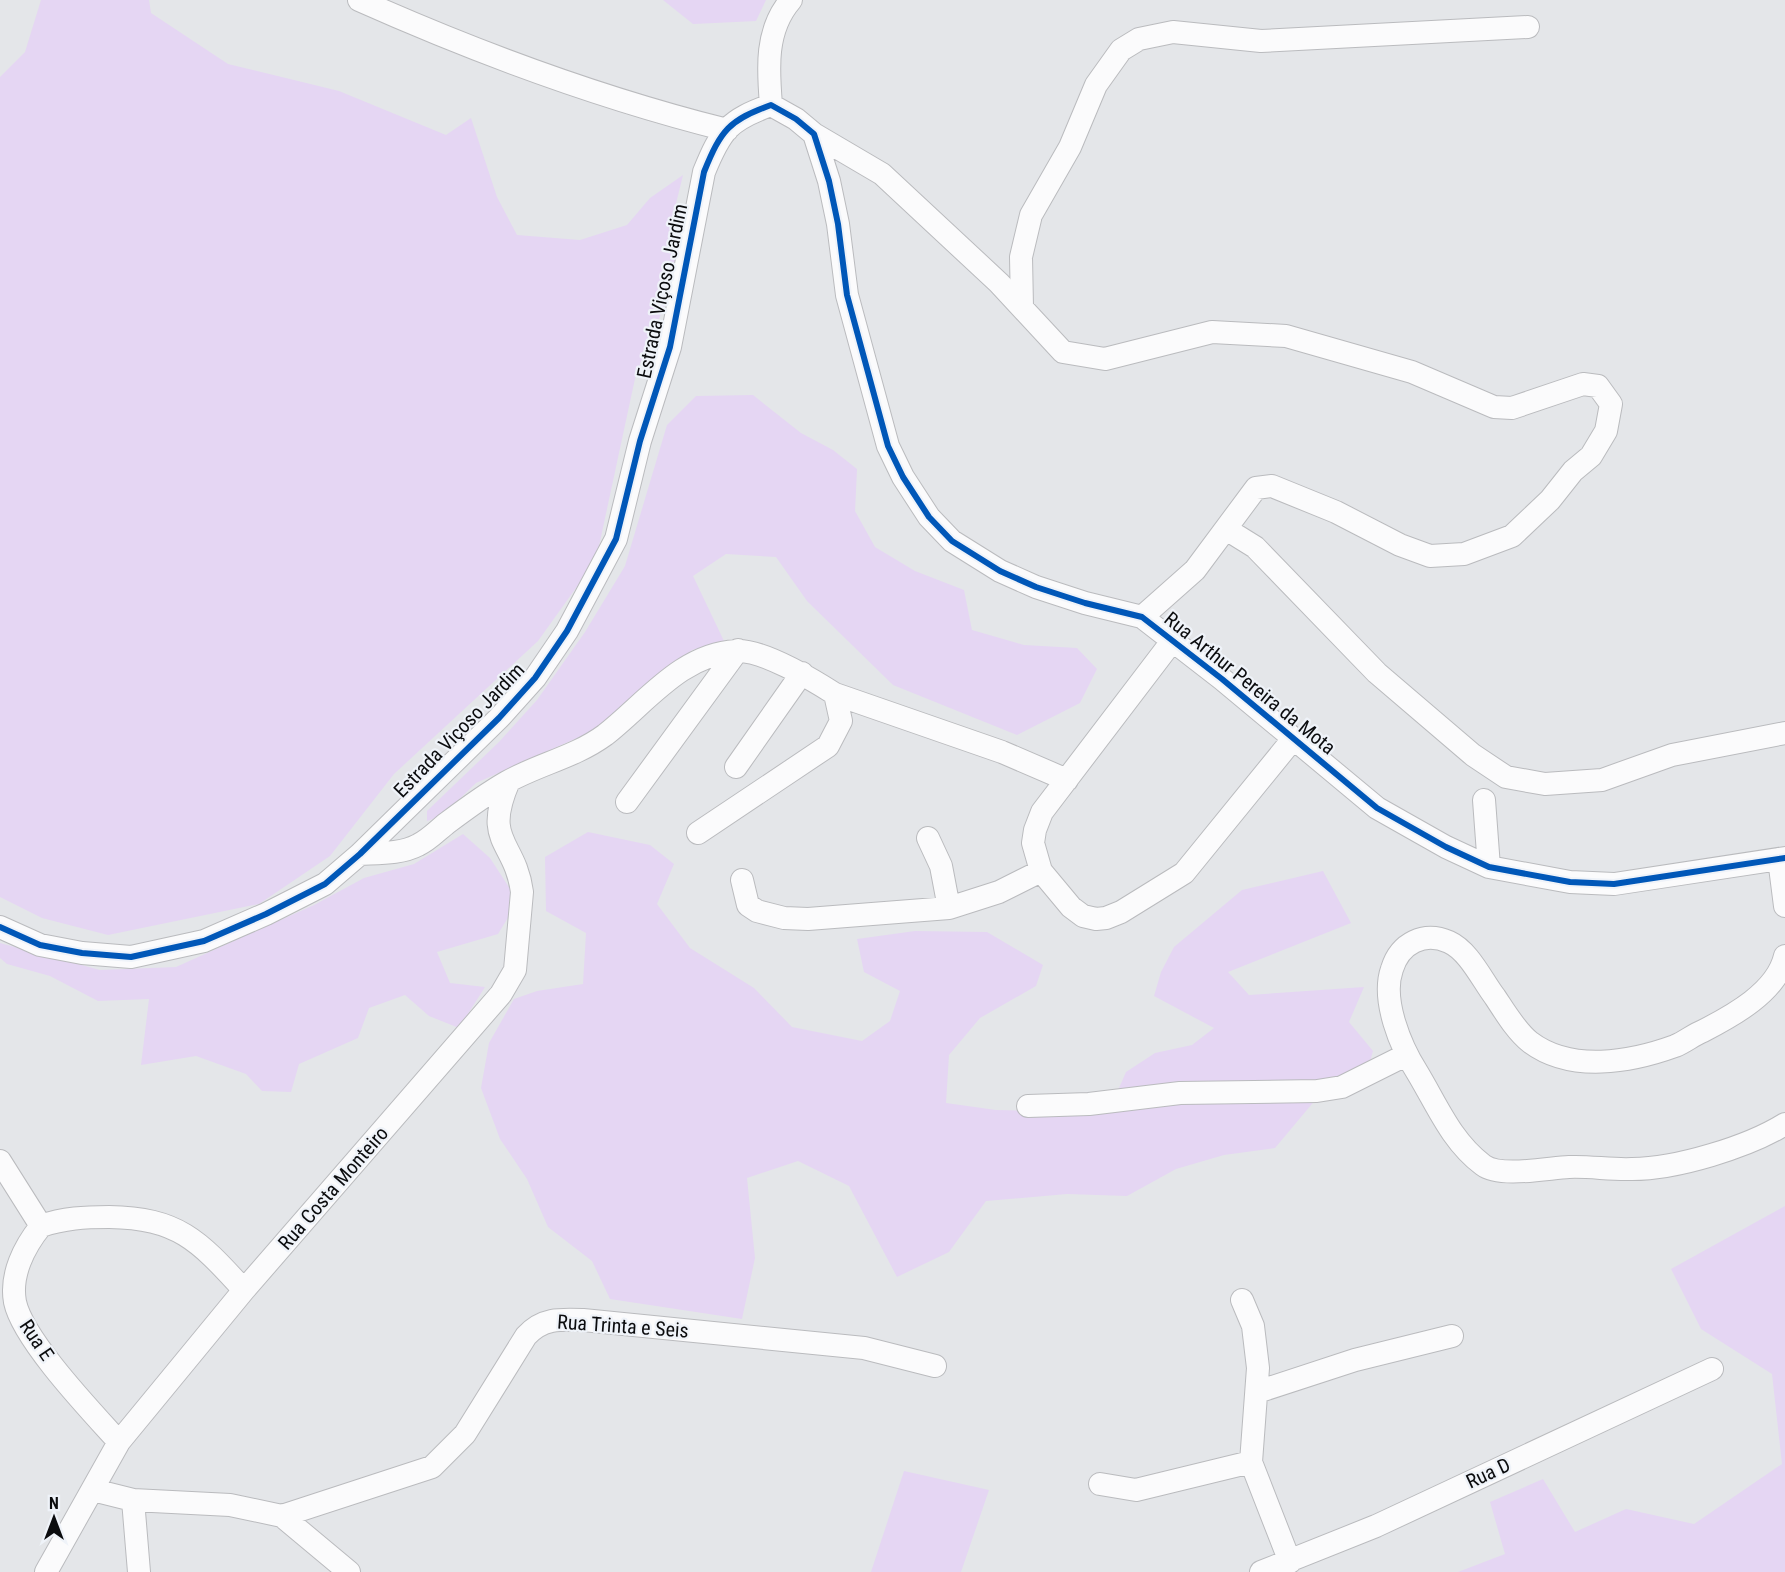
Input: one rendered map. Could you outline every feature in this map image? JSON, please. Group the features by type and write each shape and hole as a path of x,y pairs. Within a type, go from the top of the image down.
{"street":[{"path":"359,0 387,5 453,42 548,77 649,111 727,130"},
{"path":"791,0 782,11 772,33 768,71 771,105 796,119 814,134 882,174 1022,307 1063,352 1105,359 1212,332 1286,336 1412,372 1494,407 1512,408 1583,384 1598,386 1611,404 1606,431 1591,456 1573,471 1550,500 1512,536 1464,554 1430,556 1400,545 1336,512 1272,486 1256,488 1195,570 1142,617"},
{"path":"1022,307 1021,257 1031,215 1070,147 1095,85 1121,50 1139,39 1173,32 1261,41 1527,27"},
{"name":"Estrada Viçoso Jardim","path":"0,927 40,945 82,953 131,957 204,941 266,914 325,884 360,854 535,678 587,596 616,539 640,441 670,348 705,172 712,153 727,130 741,116 771,105"},
{"name":"Rua Arthur Pereira da Mota","path":"814,134 835,214 847,295 888,446 903,477 929,517 952,541 1000,571 1085,603 1142,617 1388,815 1446,847 1489,867 1569,882 1614,884 1782,859"},
{"path":"1226,529 1255,547 1377,674 1473,755 1506,777 1545,784 1602,780 1672,755 1785,734"},
{"path":"1173,640 1042,812 1035,830 1035,856 1041,871 1071,907 1083,916 1095,919 1121,912 1184,873 1293,739"},
{"path":"360,854 395,852 418,845 474,803 509,781 575,754 594,741 674,674 699,662 738,650 776,662 802,674 835,694 1002,752 1067,780"},
{"path":"627,802 738,650"},
{"path":"736,767 802,674"},
{"path":"698,833 828,746 841,722 835,694"},
{"name":"Rua Costa Monteiro","path":"46,1572 119,1442 244,1290 501,994 515,970 522,892 520,880 497,825 502,796 509,781"},
{"path":"1484,800 1489,867"},
{"path":"928,838 941,866 949,909"},
{"path":"1782,859 1785,906"},
{"path":"742,880 748,905 768,915 784,918 836,918 949,909 999,892 1041,871"},
{"path":"1785,956 1772,981 1725,1021 1678,1045 1619,1060 1589,1061 1551,1054 1530,1041 1473,965 1452,943 1429,937 1416,939 1406,946 1391,969 1390,995 1393,1018 1406,1054 1449,1131 1485,1167 1522,1172 1570,1167 1634,1170 1724,1151 1773,1132 1785,1124"},
{"path":"1028,1106 1089,1104 1180,1093 1317,1091 1342,1087 1406,1054"},
{"path":"0,1161 41,1226 63,1219 92,1217 161,1222 186,1234 210,1253 244,1290"},
{"name":"Rua E","path":"41,1226 29,1241 17,1271 15,1303 22,1320 60,1373 119,1442"},
{"path":"1242,1300 1253,1326 1258,1368 1251,1462 1290,1562"},
{"name":"Rua Trinta e Seis","path":"282,1516 432,1467 465,1434 526,1336 534,1326 548,1320 582,1320 864,1348 935,1366"},
{"path":"1257,1392 1354,1360 1452,1336"},
{"name":"Rua D","path":"1261,1572 1376,1526 1712,1369"},
{"path":"1100,1484 1137,1490 1251,1462"},
{"path":"93,1490 133,1500 230,1504 282,1516 349,1572"},
{"path":"133,1500 139,1572"}],"shaded area":[{"path":"41,0 149,0 151,13 228,64 339,91 446,135 471,118 497,197 517,235 580,240 627,225 650,198 683,175 672,220 678,273 636,374 596,560 538,641 394,774 330,856 259,904 108,935 42,918 0,897 0,77 25,52"},
{"path":"663,0 766,0 756,21 693,24"},
{"path":"753,395 801,433 833,450 857,469 855,511 875,547 915,571 964,590 972,630 1024,645 1077,648 1097,669 1080,703 1017,735 893,685 807,601 776,557 726,554 693,576 724,641 692,650 595,730 476,783 442,816 427,821 427,811 499,742 537,700 585,632 625,566 667,425 696,396"},
{"path":"588,832 650,845 674,864 657,904 690,948 754,988 792,1027 862,1041 890,1021 900,991 864,972 857,939 915,931 987,932 1043,965 1036,986 980,1018 949,1055 946,1103 996,1110 1108,1113 1126,1072 1155,1053 1192,1045 1214,1028 1154,996 1161,972 1174,947 1242,890 1323,871 1351,923 1228,972 1249,995 1364,987 1349,1022 1373,1051 1368,1069 1322,1092 1275,1148 1224,1155 1176,1169 1127,1196 1067,1194 986,1201 949,1252 897,1277 849,1186 798,1161 747,1178 755,1258 742,1319 610,1299 592,1261 548,1227 527,1179 500,1139 481,1088 489,1043 514,999 537,991 583,984 586,933 546,911 545,857"},
{"path":"463,834 490,858 518,901 498,934 437,952 450,983 485,987 459,1028 429,1016 405,995 369,1008 358,1038 299,1064 291,1092 262,1091 246,1074 196,1056 141,1065 149,999 98,1001 50,976 7,964 0,958 0,943 100,970 176,967 314,905 364,878 414,864"},
{"path":"1785,1206 1785,1572 1458,1572 1505,1554 1490,1502 1543,1479 1575,1532 1626,1509 1694,1524 1782,1464 1772,1374 1701,1329 1671,1269"},
{"path":"904,1471 989,1490 961,1572 871,1572"}],"cycle path":[{"path":"0,927 40,945 82,953 131,957 204,941 266,914 325,884 360,854 499,718 535,678 567,631 616,539 640,441 670,347 704,172 716,146 728,128 745,116 771,105 796,119 814,134 829,181 838,224 847,295 888,446 903,477 929,517 952,541 1000,571 1036,587 1085,603 1142,617 1222,679 1377,808 1446,847 1489,867 1570,882 1614,884 1785,858"}]}
